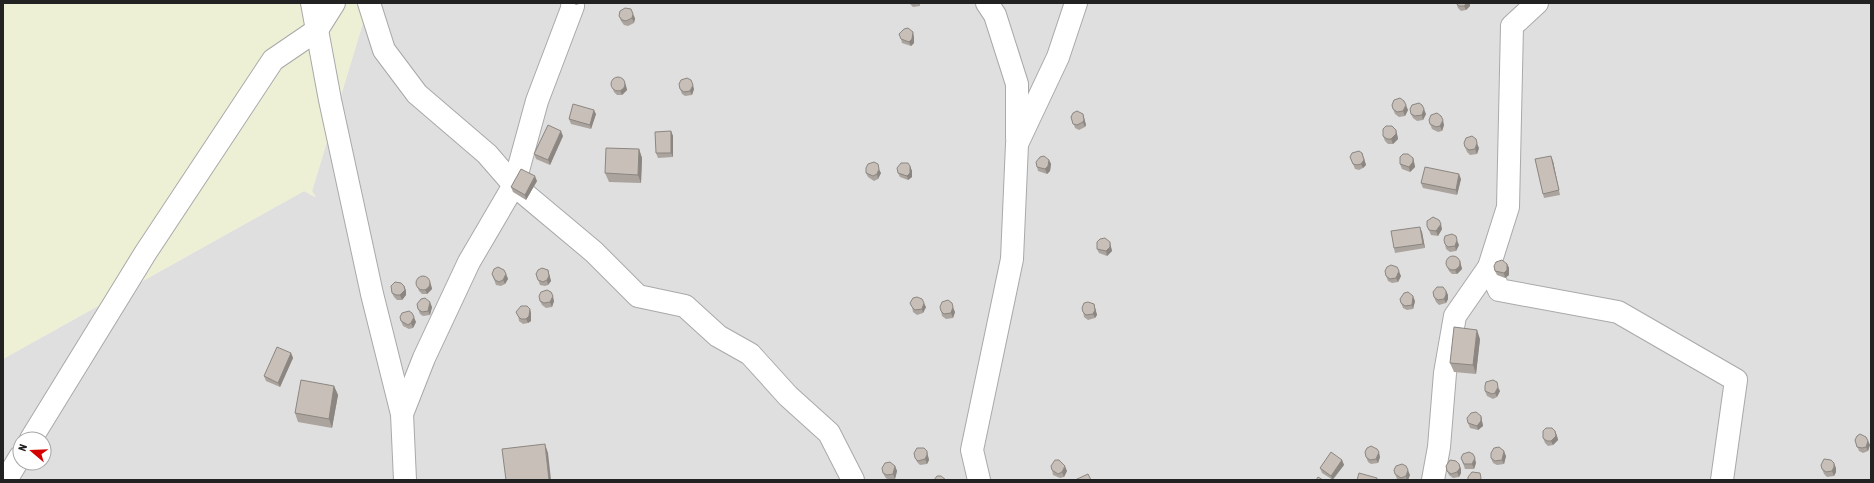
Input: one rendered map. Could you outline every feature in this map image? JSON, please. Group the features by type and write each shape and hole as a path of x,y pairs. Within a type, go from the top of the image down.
{"street":[{"path":"312,3 372,294 402,414 405,480"},
{"path":"36,431 146,252 273,60 317,30 334,3"},
{"path":"369,3 384,50 417,94 487,154 514,185 594,252 638,296 686,306 718,336 750,354 788,396 829,433 853,480"},
{"path":"979,480 972,450 1012,259 1017,144 1017,84 995,15 987,3"},
{"path":"1017,144 1058,57 1076,3"},
{"path":"1433,480 1439,447 1445,373 1455,316 1489,267 1508,207 1512,26 1538,3"},
{"path":"402,414 424,358 469,262 514,185 536,101 573,4"},
{"path":"1489,267 1499,290 1618,312 1736,380 1722,480"},
{"path":"6,480 12,470"}],"shaded area":[{"path":"369,3 1871,3 1871,480 3,480 3,359 304,191 315,197 312,191"}],"green space":[{"path":"3,3 369,3 312,191 316,197 304,191 3,359"}],"building":[{"path":"1456,3 1467,3 1464,6 1459,6"},
{"path":"625,8 631,9 633,14 632,18 626,21 622,20 619,16 620,11"},
{"path":"908,28 913,32 912,39 909,42 901,39 899,34 904,29"},
{"path":"618,77 623,79 625,84 623,89 618,91 613,89 611,84 613,79"},
{"path":"687,78 691,80 693,85 690,91 684,92 680,89 679,84 681,80"},
{"path":"1400,98 1406,105 1403,111 1397,112 1393,109 1392,105 1394,100"},
{"path":"1419,103 1424,109 1422,115 1415,116 1411,114 1410,109 1412,105"},
{"path":"573,104 594,110 590,125 569,119"},
{"path":"1077,111 1083,114 1084,120 1077,125 1073,124 1071,117 1073,113"},
{"path":"1437,113 1443,120 1440,126 1436,127 1430,124 1429,120 1431,115"},
{"path":"548,125 561,131 548,160 534,154"},
{"path":"1386,126 1392,126 1396,130 1396,134 1391,139 1387,139 1383,136 1383,129"},
{"path":"671,131 671,153 656,153 655,132"},
{"path":"1472,136 1476,139 1477,143 1475,149 1469,150 1465,147 1464,143 1466,138"},
{"path":"606,148 639,149 638,175 605,173"},
{"path":"1359,151 1362,153 1364,160 1361,164 1353,164 1350,157 1352,153"},
{"path":"1403,154 1408,154 1413,158 1413,162 1409,167 1400,164 1400,157"},
{"path":"1044,156 1049,160 1048,166 1045,169 1037,167 1036,162 1040,157"},
{"path":"1551,156 1559,190 1543,194 1535,159"},
{"path":"874,162 878,164 879,169 877,174 873,176 866,173 866,168 868,164"},
{"path":"901,163 908,163 910,166 910,173 907,176 898,173 897,168"},
{"path":"1425,167 1459,174 1456,190 1421,183"},
{"path":"521,169 535,176 525,195 511,187"},
{"path":"1433,217 1439,220 1441,224 1436,231 1429,230 1427,226 1427,221"},
{"path":"1420,227 1423,244 1394,248 1391,231"},
{"path":"1452,234 1456,236 1457,240 1455,246 1448,247 1445,244 1445,236"},
{"path":"1105,238 1110,242 1110,247 1106,251 1097,249 1097,242 1100,239"},
{"path":"1453,256 1458,258 1460,263 1458,268 1453,270 1448,268 1446,263 1448,258"},
{"path":"1502,260 1507,264 1507,270 1504,273 1495,271 1494,266 1496,262"},
{"path":"1391,265 1397,267 1399,271 1396,278 1390,279 1386,276 1385,271 1387,267"},
{"path":"498,267 504,270 506,274 503,280 499,282 495,280 492,274 494,269"},
{"path":"542,268 548,270 549,276 547,280 543,282 538,280 536,274 538,270"},
{"path":"423,276 428,278 430,283 428,288 423,290 418,288 416,283 418,278"},
{"path":"395,282 401,283 404,286 405,290 400,295 392,293 391,286"},
{"path":"1437,287 1443,287 1446,291 1444,299 1438,300 1434,297 1433,292"},
{"path":"547,290 551,292 553,296 550,302 544,303 540,301 539,296 541,292"},
{"path":"1408,292 1413,296 1412,305 1405,306 1401,303 1400,299 1404,293"},
{"path":"917,297 922,299 924,303 922,309 915,310 910,303 913,298"},
{"path":"425,298 430,302 428,311 422,312 418,309 417,304 421,299"},
{"path":"948,300 952,303 953,307 951,313 944,314 940,307 942,302"},
{"path":"1088,302 1094,304 1095,310 1093,314 1086,315 1082,308 1084,303"},
{"path":"521,306 527,306 530,309 529,316 526,319 521,319 516,312"},
{"path":"409,311 414,317 408,325 401,321 400,317 402,313"},
{"path":"1454,327 1477,330 1473,365 1450,363"},
{"path":"277,347 291,353 278,383 264,376"},
{"path":"301,380 334,386 329,419 295,413"},
{"path":"1493,380 1497,382 1498,387 1495,393 1492,394 1485,391 1485,386 1486,382"},
{"path":"1476,412 1481,416 1481,421 1477,426 1468,423 1467,418 1471,413"},
{"path":"1546,428 1552,428 1555,431 1556,436 1551,441 1547,441 1543,438 1543,431"},
{"path":"1860,434 1866,437 1868,441 1866,447 1857,447 1855,440"},
{"path":"545,444 549,480 506,480 502,449"},
{"path":"1371,446 1379,452 1376,459 1370,460 1366,457 1365,452 1367,448"},
{"path":"1499,447 1504,451 1502,460 1495,461 1491,458 1491,453 1494,448"},
{"path":"917,448 924,448 927,451 925,459 918,461 915,458 914,453"},
{"path":"1331,452 1342,460 1331,476 1320,468"},
{"path":"1469,452 1473,454 1475,458 1472,464 1464,464 1461,458 1463,454"},
{"path":"1824,459 1831,460 1834,463 1832,471 1826,472 1822,469 1821,465"},
{"path":"1055,460 1059,460 1065,466 1062,472 1058,474 1052,470 1051,466"},
{"path":"1450,460 1456,461 1460,468 1457,472 1451,474 1447,471 1446,466"},
{"path":"890,462 895,466 893,474 887,475 883,473 882,468 885,463"},
{"path":"1402,464 1406,466 1408,470 1406,476 1401,478 1395,474 1394,470 1396,466"},
{"path":"1472,472 1480,473 1480,480 1468,480 1468,477"},
{"path":"1359,473 1377,478 1377,480 1357,480"},
{"path":"1088,474 1091,480 1075,480"},
{"path":"937,476 941,476 946,480 934,480"},
{"path":"1318,477 1323,480 1316,480"}]}
